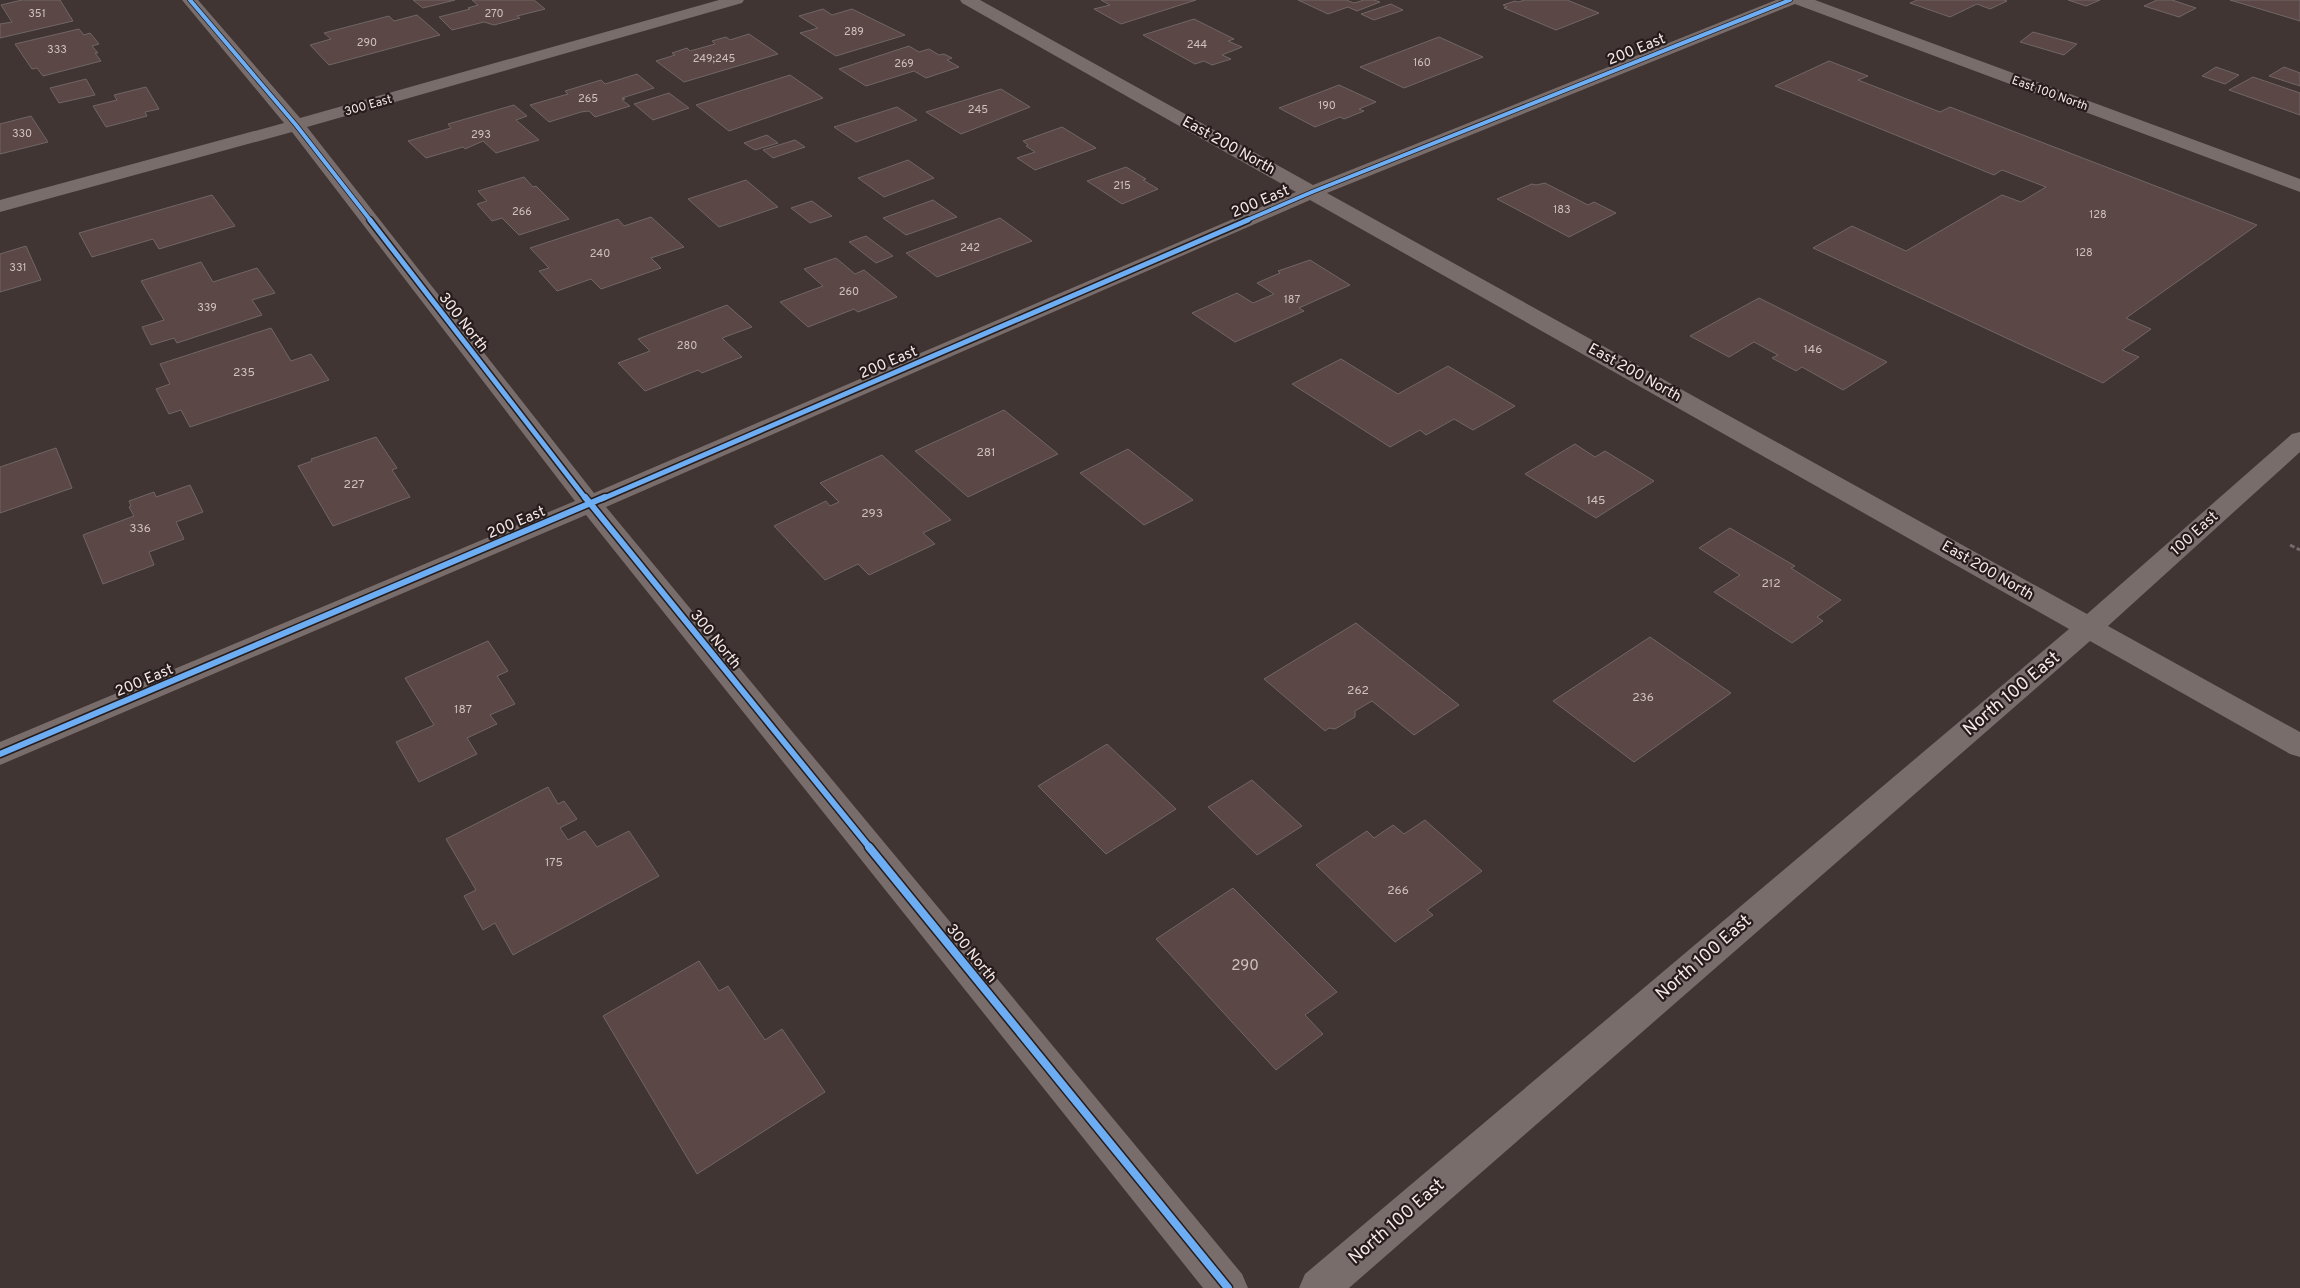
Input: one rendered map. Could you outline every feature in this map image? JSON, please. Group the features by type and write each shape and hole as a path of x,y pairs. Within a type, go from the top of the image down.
{"street":[{"name":"300 North","path":"190,0 296,125 590,504 1228,1288"},
{"name":"300 East","path":"0,206 296,125 736,0"},
{"name":"East 200 North","path":"968,0 2300,746"},
{"name":"200 East","path":"0,754 590,504 1312,192 1790,0"},
{"name":"East 100 North","path":"1800,0 2300,186"},
{"name":"100 East","path":"2089,628 2300,439"},
{"name":"North 100 East","path":"1319,1288 2089,628"}],"path":[{"path":"2290,545 2300,550"}],"building":[{"path":"22,0 60,0 73,21 0,38 0,24 12,22 1,5"},
{"path":"413,0 455,0 423,8"},
{"path":"472,0 534,0 545,9 517,16 520,18 494,25 484,22 452,30 439,17 478,5"},
{"path":"1101,0 1196,0 1121,24 1094,9 1110,5"},
{"path":"1298,0 1346,0 1354,3 1374,0 1380,2 1357,11 1348,7 1328,14"},
{"path":"1525,0 1567,0 1599,13 1556,30 1504,8 1507,7 1503,5"},
{"path":"1917,0 2007,1 1990,9 1977,4 1950,17 1910,3"},
{"path":"2068,0 2100,0 2086,6"},
{"path":"2157,0 2172,0 2196,8 2179,17 2144,6"},
{"path":"2230,0 2300,0 2300,21"},
{"path":"1391,4 1403,10 1374,20 1361,14"},
{"path":"823,9 832,15 852,9 905,35 836,56 800,33 818,28 799,16"},
{"path":"417,15 440,35 329,65 310,45 331,39 324,33 389,16 394,21"},
{"path":"1194,19 1234,39 1228,41 1242,47 1222,55 1231,59 1212,65 1204,61 1195,64 1143,35"},
{"path":"79,29 84,35 90,33 99,44 92,46 98,53 95,53 101,61 43,76 37,68 32,69 15,44"},
{"path":"2033,32 2077,44 2064,55 2020,42"},
{"path":"749,34 778,54 684,82 656,61 675,55 672,53 687,48 690,51 715,44 712,41 726,37 730,40"},
{"path":"1439,37 1483,57 1404,88 1360,67"},
{"path":"909,46 919,52 929,49 939,55 944,54 952,58 947,60 959,67 926,78 914,71 866,86 839,69"},
{"path":"1829,61 1868,76 1858,80 1940,112 1950,107 2257,225 2126,318 2151,329 2122,350 2139,357 2103,383 1813,248 1852,226 1906,251 2002,195 2021,202 2046,187 2002,170 1994,175 1775,86"},
{"path":"2216,67 2239,75 2225,84 2202,76"},
{"path":"2284,67 2300,73 2300,86 2269,76"},
{"path":"637,74 654,88 622,98 630,106 595,117 589,111 549,122 530,105 568,94 565,91 601,80 605,84"},
{"path":"790,75 823,98 729,131 696,105"},
{"path":"2253,77 2300,93 2300,115 2229,90"},
{"path":"86,79 95,95 59,103 50,88"},
{"path":"1339,85 1376,102 1359,109 1364,111 1344,119 1340,117 1315,127 1279,108"},
{"path":"146,87 159,109 145,112 147,116 106,127 93,106 117,100 114,95"},
{"path":"1001,89 1030,107 961,134 926,112"},
{"path":"669,93 689,108 653,120 634,104"},
{"path":"514,105 527,116 516,120 539,140 496,153 483,141 465,149 463,147 426,158 408,141 451,128 448,124"},
{"path":"897,107 917,120 856,142 834,127"},
{"path":"31,116 48,142 0,154 0,124"},
{"path":"1062,127 1096,148 1035,170 1017,158 1035,152 1026,146 1028,145 1023,141"},
{"path":"767,135 778,143 755,150 744,143"},
{"path":"795,140 805,147 773,158 763,150"},
{"path":"908,160 934,178 884,197 858,178"},
{"path":"1126,167 1158,189 1122,204 1087,181"},
{"path":"524,177 533,187 536,186 569,219 519,235 502,218 492,221 477,204 487,201 478,191"},
{"path":"746,180 778,207 719,227 688,199"},
{"path":"1545,183 1588,205 1594,202 1616,213 1569,237 1497,199 1532,184"},
{"path":"212,195 235,226 159,249 153,239 92,257 79,233"},
{"path":"933,200 957,217 906,235 883,218"},
{"path":"812,201 832,216 810,223 791,208"},
{"path":"651,217 684,247 651,258 661,268 601,289 591,279 557,291 539,271 549,268 530,248 618,219 624,226"},
{"path":"1000,218 1032,241 937,277 906,253"},
{"path":"866,236 893,256 876,263 849,242"},
{"path":"26,246 41,280 0,292 0,254"},
{"path":"836,258 855,274 864,270 897,297 858,312 854,309 808,327 780,302 823,286 804,269"},
{"path":"1310,260 1350,285 1299,308 1304,311 1235,342 1192,313 1237,293 1253,303 1274,294 1257,283 1280,273 1278,271"},
{"path":"201,262 213,282 257,268 275,293 252,300 262,315 177,343 174,338 151,345 142,327 164,320 141,281"},
{"path":"1759,298 1887,362 1843,390 1802,367 1796,371 1772,358 1778,355 1754,342 1729,357 1690,336"},
{"path":"727,305 752,327 722,338 742,357 702,373 698,370 645,391 618,363 650,351 638,339"},
{"path":"271,328 291,361 311,354 329,380 190,427 181,410 169,414 156,389 170,384 160,364"},
{"path":"1341,359 1398,394 1448,366 1515,406 1473,430 1454,419 1426,435 1420,430 1390,447 1292,384"},
{"path":"1004,410 1058,454 968,497 915,451"},
{"path":"376,437 397,468 392,470 410,497 333,526 298,466 312,461 311,459"},
{"path":"1575,444 1595,457 1605,451 1654,481 1596,518 1525,474"},
{"path":"56,448 72,488 0,513 0,467"},
{"path":"1128,449 1193,500 1144,525 1080,473"},
{"path":"882,455 951,520 923,533 935,544 869,575 858,564 825,580 774,526 826,501 830,506 839,502 820,483"},
{"path":"190,485 203,512 176,522 184,539 149,552 154,565 103,584 83,535 134,516 129,507 131,506 129,501 154,492 156,497"},
{"path":"1730,528 1795,566 1791,568 1841,600 1817,617 1823,621 1792,643 1714,592 1740,575 1699,548"},
{"path":"1356,623 1459,705 1414,735 1372,701 1355,711 1355,717 1335,729 1329,728 1325,731 1264,679"},
{"path":"1650,637 1731,693 1634,762 1553,701"},
{"path":"488,641 508,671 497,676 515,704 490,715 497,724 467,738 477,754 419,782 396,742 434,725 405,678"},
{"path":"1107,744 1176,809 1106,854 1038,786"},
{"path":"1252,780 1302,826 1257,855 1208,807"},
{"path":"548,787 558,804 564,801 577,819 560,828 568,840 585,831 597,847 629,831 659,876 513,955 495,923 483,930 464,896 476,890 446,839"},
{"path":"1425,820 1482,871 1427,910 1433,915 1395,942 1316,865 1367,831 1374,838 1393,825 1404,834"},
{"path":"1233,888 1337,992 1305,1015 1323,1034 1276,1070 1156,939"},
{"path":"699,961 719,991 728,986 765,1040 782,1029 825,1092 697,1174 603,1016"}],"cycle path":[{"path":"190,0 296,125 590,504 1228,1288"},
{"path":"0,754 590,504 1312,192 1790,0"}]}
